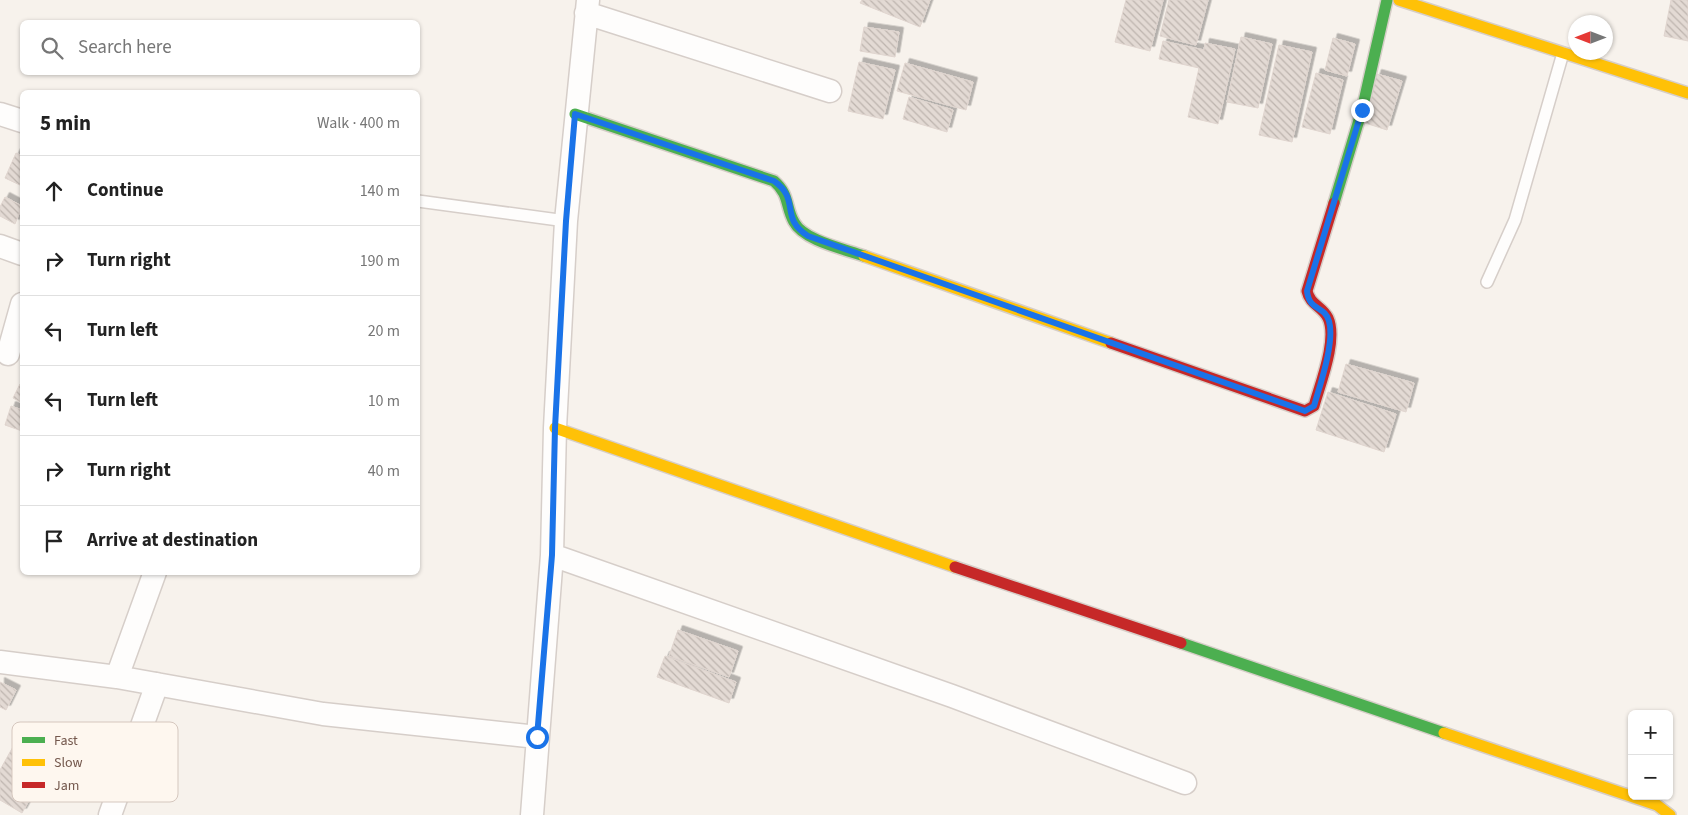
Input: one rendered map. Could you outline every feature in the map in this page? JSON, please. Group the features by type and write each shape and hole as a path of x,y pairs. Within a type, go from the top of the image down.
{"street":[{"path":"575,114 774,181 784,188 788,196 792,219 796,229 808,236 1305,411 1314,406 1328,354 1330,331 1330,321 1326,314 1312,305 1308,299 1307,291 1362,110 1387,0"},
{"path":"1399,0 1688,93"},
{"path":"532,815 552,555 555,428 566,221 587,6 830,91"},
{"path":"0,114 20,120"},
{"path":"0,246 20,253"},
{"path":"8,354 20,311"},
{"path":"555,428 906,550 1657,805 1670,815"},
{"path":"552,555 943,692 1185,783"},
{"path":"117,677 154,575"},
{"path":"0,662 117,677 323,714 537,737"},
{"path":"143,722 157,684"},
{"path":"110,815 115,802"}],"lane":[{"path":"1487,282 1515,220 1563,53"},
{"path":"420,201 566,221"}],"building":[{"path":"862,0 930,0 920,27 860,3"},
{"path":"1126,0 1163,0 1150,51 1115,42"},
{"path":"1169,0 1208,0 1196,45 1160,36"},
{"path":"1671,0 1688,0 1688,41 1664,36"},
{"path":"864,27 899,32 895,57 860,51"},
{"path":"1241,37 1272,44 1258,108 1227,102"},
{"path":"1333,38 1355,44 1347,76 1325,70"},
{"path":"1163,41 1204,50 1205,43 1235,49 1218,124 1188,117 1199,68 1159,59"},
{"path":"1279,45 1312,52 1292,142 1259,135"},
{"path":"859,62 895,70 883,119 848,111"},
{"path":"905,63 973,82 966,110 897,91"},
{"path":"1316,73 1343,80 1330,134 1302,127"},
{"path":"1377,74 1402,81 1387,130 1362,122"},
{"path":"909,97 953,110 947,132 903,119"},
{"path":"16,153 20,155 20,185 5,178"},
{"path":"5,197 20,205 20,211 15,224 0,216 0,207"},
{"path":"1346,364 1414,383 1406,412 1338,392"},
{"path":"20,384 20,402 13,398"},
{"path":"1328,392 1396,414 1384,452 1316,430"},
{"path":"11,406 20,409 20,430 5,425"},
{"path":"678,630 738,651 729,677 669,656"},
{"path":"665,656 736,682 729,703 657,677"},
{"path":"0,682 16,690 6,710 0,707"},
{"path":"12,748 12,802 28,802 22,813 0,800 0,770"}],"traffic: fast":[{"path":"1334,203 1362,110 1387,0"},
{"path":"575,114 774,181 783,191 791,216 799,229 816,239 864,256"},
{"path":"1181,643 1444,733"}],"traffic: slow":[{"path":"1399,0 1688,93"},
{"path":"864,256 1111,343"},
{"path":"555,428 955,567"},
{"path":"1444,733 1657,805 1670,815"}],"traffic: jam":[{"path":"1111,343 1305,411 1314,406 1330,350 1331,327 1328,318 1311,299 1307,291 1334,203"},
{"path":"955,567 1181,643"}],"route":[{"path":"537,737 552,555 555,428 566,221 575,114 774,181 784,188 788,196 792,219 796,229 808,236 1305,411 1314,406 1328,354 1330,331 1330,321 1326,314 1312,305 1308,299 1307,291 1338,182 1362,110"}]}
